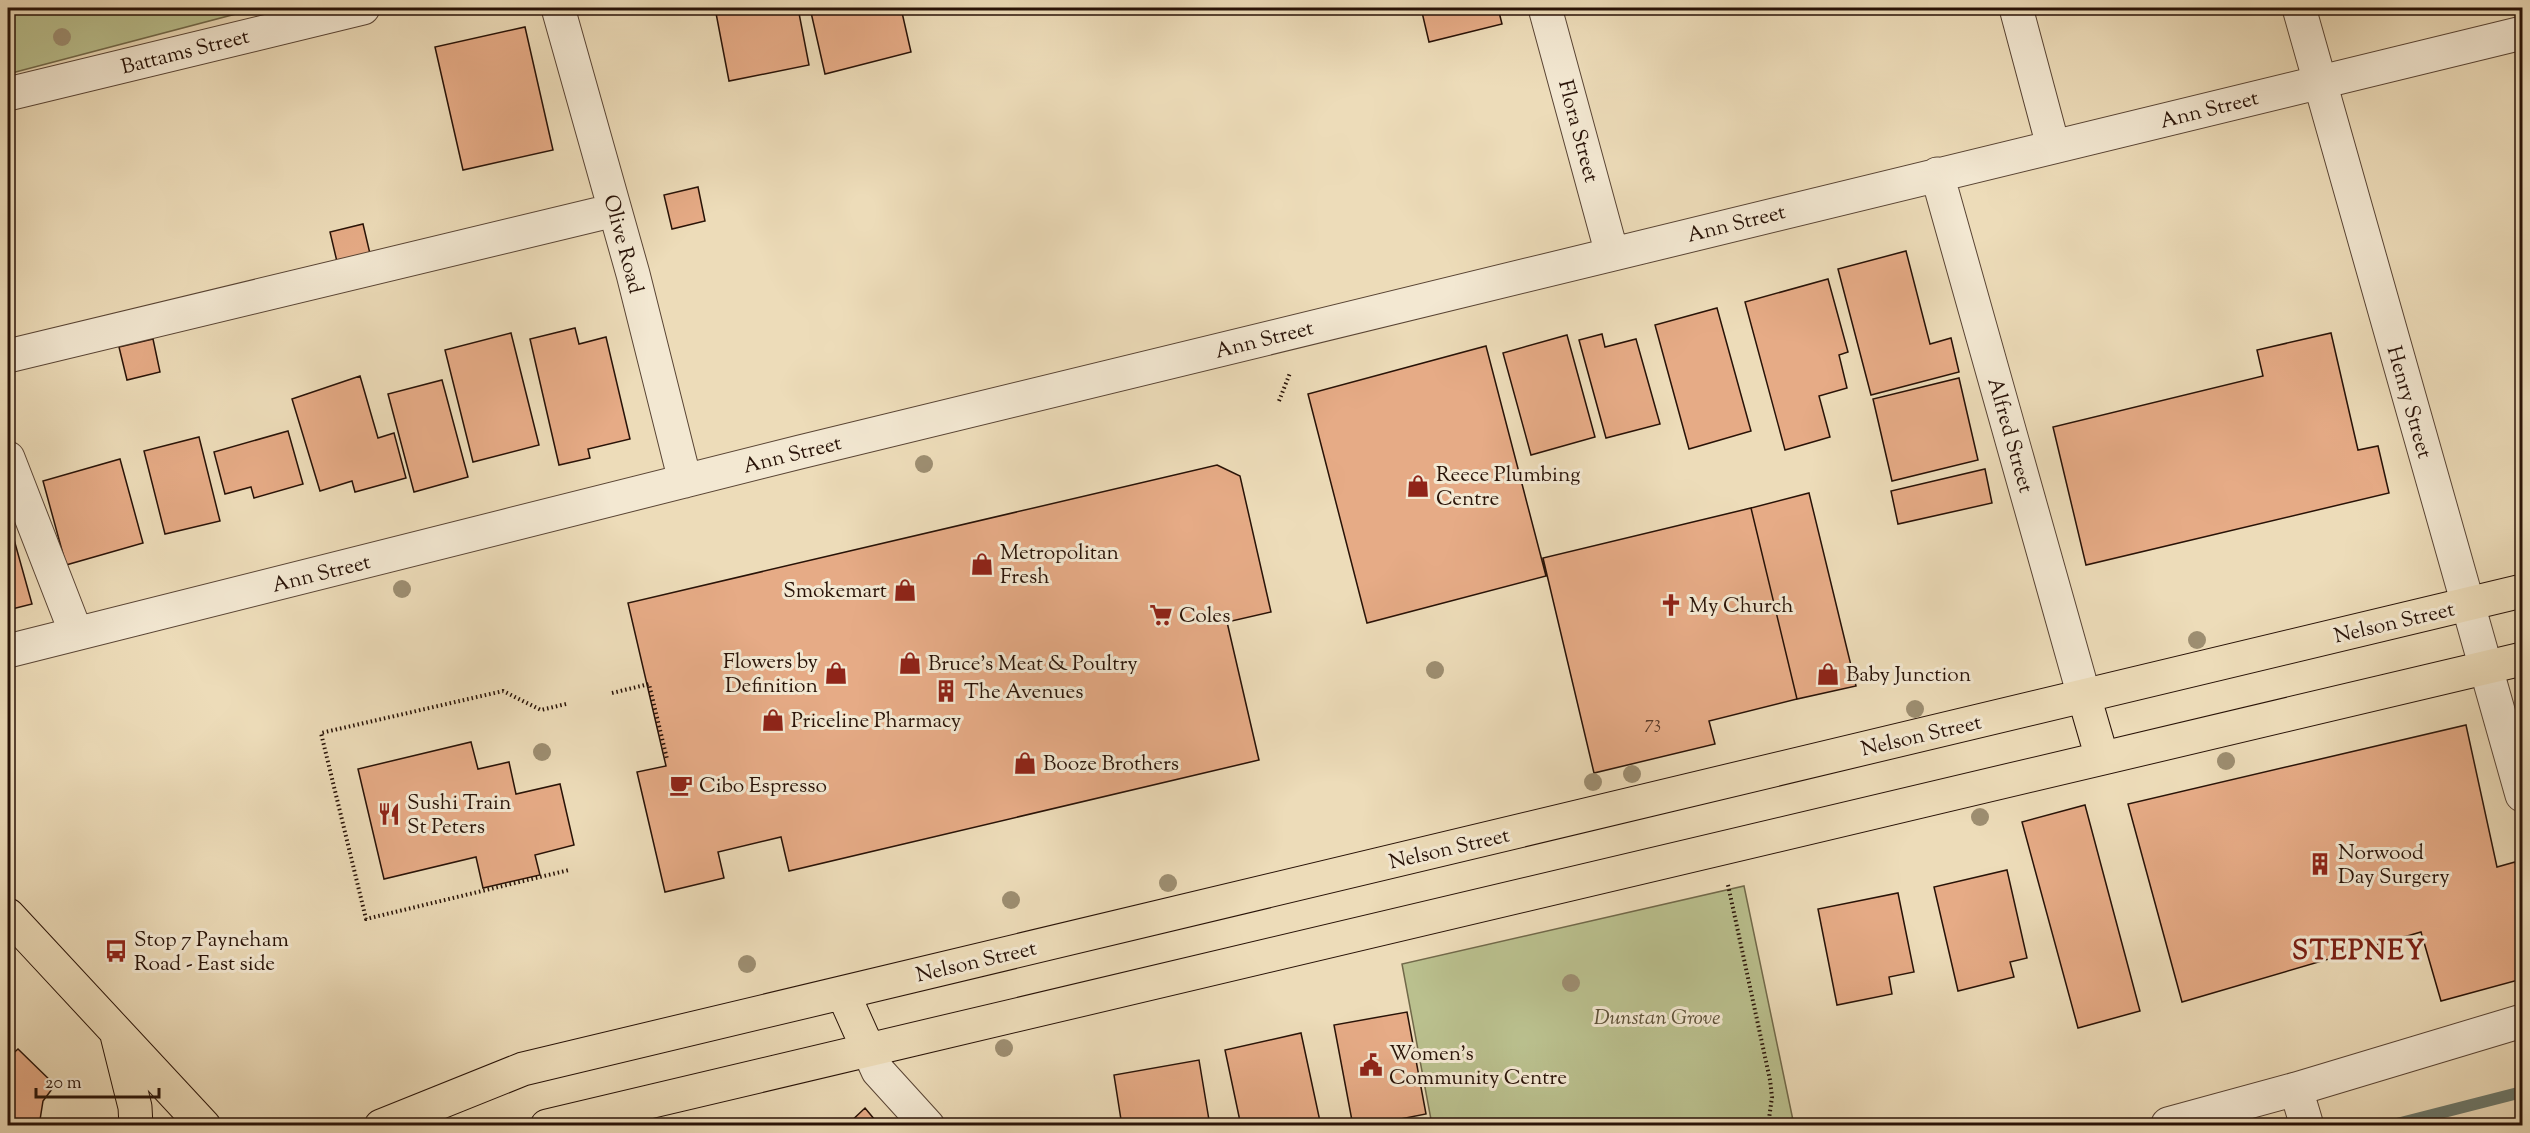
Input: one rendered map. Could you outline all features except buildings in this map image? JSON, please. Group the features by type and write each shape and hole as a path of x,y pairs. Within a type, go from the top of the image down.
{"main road":[{"name":"Nelson Street","path":"381,1125 523,1069 2523,591"},
{"path":"547,1125 2523,659"},
{"path":"2084,696 2102,758"},
{"path":"8,915 204,1125"},
{"path":"843,993 868,1048"},
{"path":"115,1028 135,1107 136,1125"}],"street":[{"name":"Battams Street","path":"8,94 363,8"},
{"name":"Olive Road","path":"558,8 615,210 685,481"},
{"name":"Flora Street","path":"1545,8 1612,254"},
{"path":"2016,8 2053,146"},
{"name":"Henry Street","path":"2299,8 2523,795"},
{"name":"Ann Street","path":"8,651 685,481 2523,33"},
{"name":"Alfred Street","path":"1937,174 2084,696"},
{"path":"8,356 615,210"},
{"path":"8,458 76,633"},
{"path":"2168,1124 2296,1089 2523,1021"},
{"path":"868,1048 878,1071 928,1125"},
{"path":"2296,1089 2307,1125"}],"path":[{"path":"1279,401 1292,366"},
{"path":"612,693 650,684 667,759"},
{"path":"566,704 541,710 503,691 321,733 366,920 569,870"},
{"path":"1719,848 1770,1080 1772,1097 1768,1125"}],"green space":[{"path":"8,8 244,8 247,11 8,74"},
{"name":"Dunstan Grove","path":"1744,886 1794,1125 1432,1125 1402,964"}],"waterway":[{"path":"2389,1126 2522,1092"}],"place":[{"name":"Reece Plumbing Centre","path":"1418,486"},
{"name":"Metropolitan Fresh","path":"982,564"},
{"name":"Smokemart","path":"905,590"},
{"name":"My Church","path":"1671,605"},
{"name":"Coles","path":"1161,615"},
{"name":"Bruce's Meat & Poultry","path":"910,663"},
{"name":"Flowers by Definition","path":"836,673"},
{"name":"Baby Junction","path":"1828,674"},
{"name":"The Avenues","path":"946,691"},
{"name":"Priceline Pharmacy","path":"773,720"},
{"name":"Booze Brothers","path":"1025,763"},
{"name":"Cibo Espresso","path":"681,785"},
{"name":"Sushi Train St Peters","path":"389,814"},
{"name":"Norwood Day Surgery","path":"2320,864"},
{"name":"Stop 7 Payneham Road - East side","path":"116,951"},
{"name":"Women's Community Centre","path":"1371,1065"}],"district":[{"name":"STEPNEY","path":"2359,950"}]}
